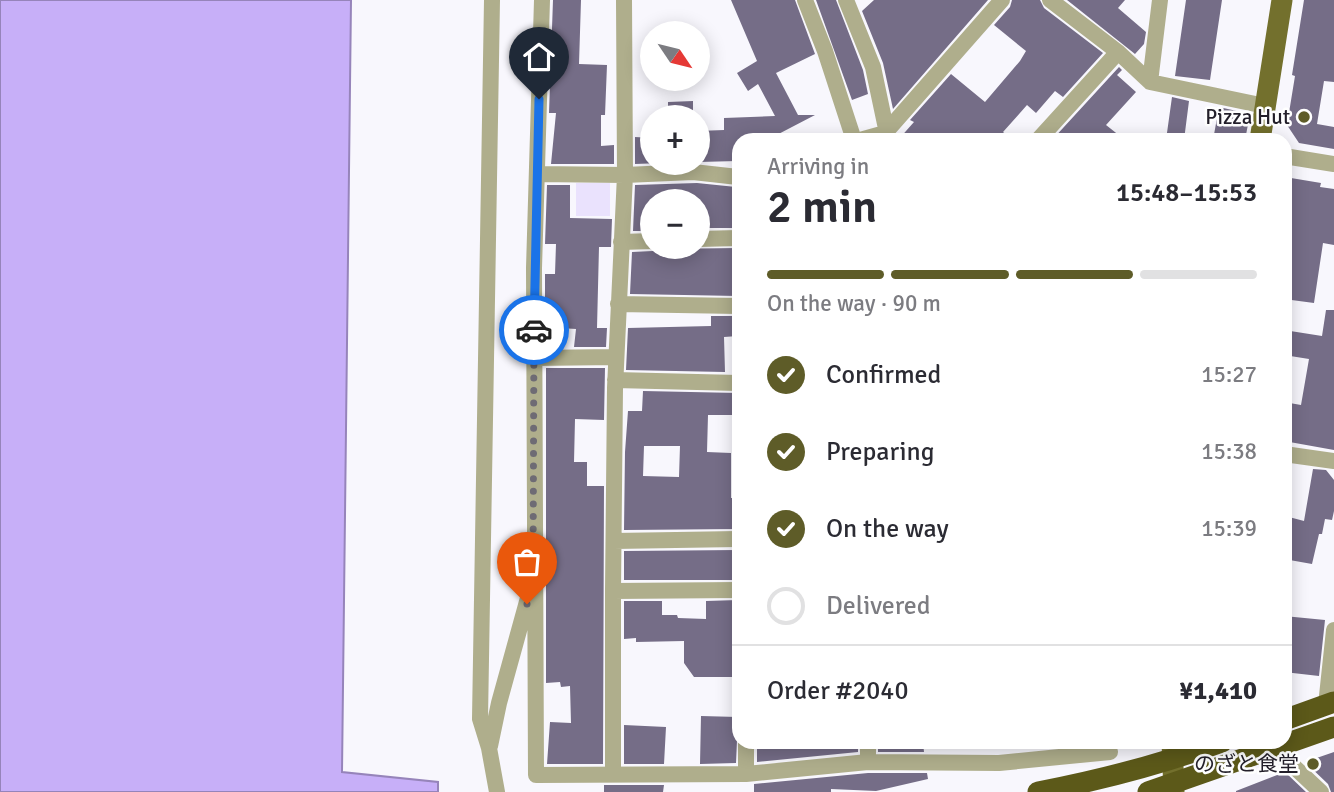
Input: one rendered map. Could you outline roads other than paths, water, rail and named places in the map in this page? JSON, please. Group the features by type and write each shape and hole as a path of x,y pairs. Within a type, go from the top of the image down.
{"highway":[{"path":"1292,717 1330,703"},
{"path":"1292,743 1334,727"},
{"path":"1148,792 1174,788 1276,749"},
{"path":"1038,792 1088,782 1172,751"}],"main road":[{"path":"1261,133 1282,0"},
{"path":"1172,751 1174,788"}],"street":[{"path":"492,0 480,719 489,748 497,792"},
{"path":"542,0 534,358 536,775 746,774 868,762 999,763 1110,752 1108,749"},
{"path":"613,775 615,380 625,175 624,0"},
{"path":"805,0 852,133"},
{"path":"846,0 873,67 886,133"},
{"path":"890,133 1002,0"},
{"path":"1050,0 1118,52 1150,82 1265,106"},
{"path":"1150,82 1160,0"},
{"path":"1044,133 1118,52"},
{"path":"1292,157 1334,164"},
{"path":"537,174 625,175 693,172 732,176"},
{"path":"710,239 732,238"},
{"path":"621,242 640,241"},
{"path":"618,304 732,306"},
{"path":"534,358 616,356"},
{"path":"615,380 732,383"},
{"path":"1292,455 1334,461"},
{"path":"614,541 732,539"},
{"path":"489,748 533,579"},
{"path":"613,592 732,590"},
{"path":"1330,703 1334,631"},
{"path":"746,749 746,774"},
{"path":"868,749 868,762"},
{"path":"1289,762 1321,792"}],"place":[{"name":"Pizza Hut","path":"1304,117"},
{"name":"のざと食堂","path":"1313,764"}]}
